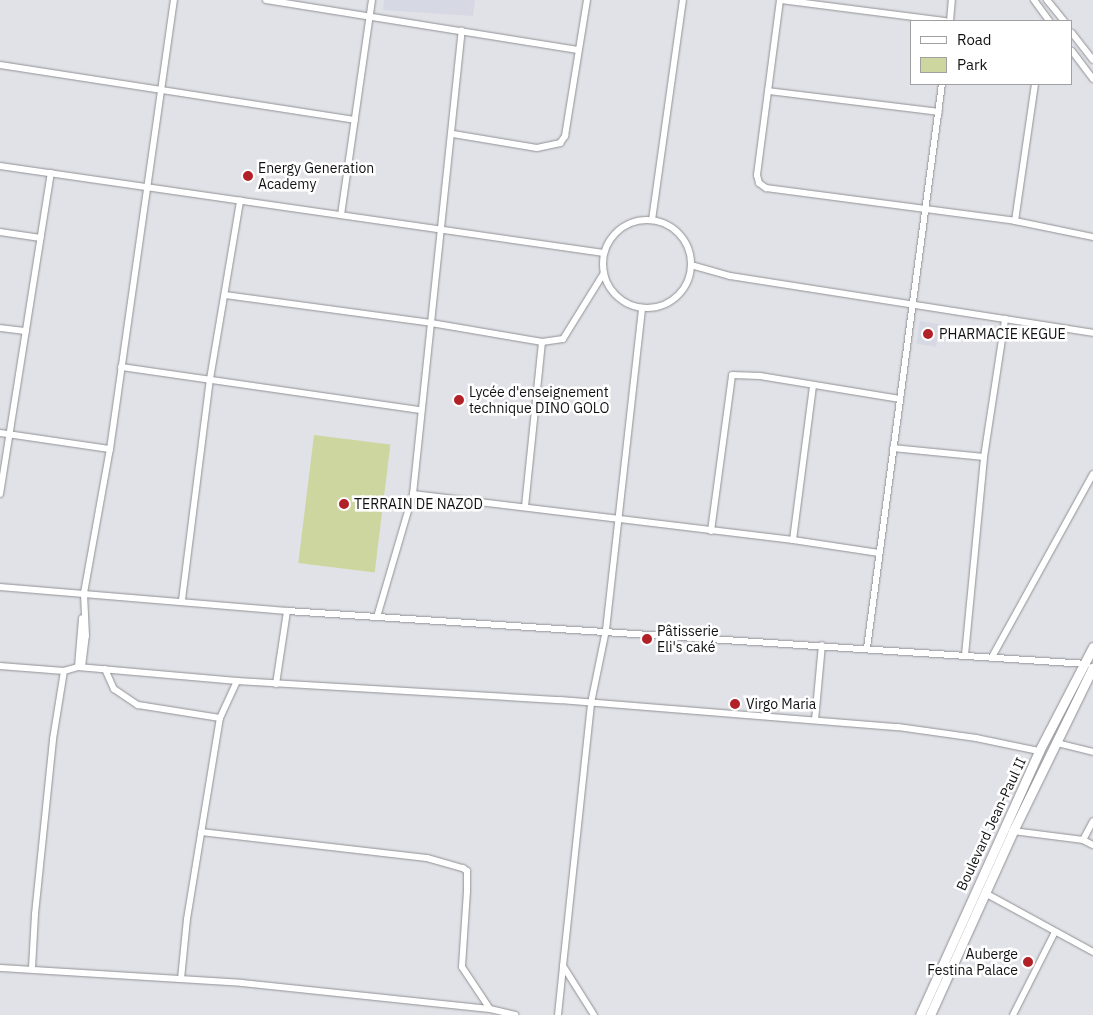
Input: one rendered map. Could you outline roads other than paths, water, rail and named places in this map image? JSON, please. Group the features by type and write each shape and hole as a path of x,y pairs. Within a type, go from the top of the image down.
{"main road":[{"name":"Boulevard Jean-Paul II","path":"930,1015 1013,830 1057,743 1090,666 1093,647"},
{"name":"Boulevard Jean-Paul II","path":"920,1015 1039,752 1090,666"}],"street":[{"path":"80,667 86,636 84,593 110,449 174,0"},
{"path":"267,0 578,50"},
{"path":"341,215 372,0"},
{"path":"453,134 536,148 560,143 565,136 586,0"},
{"path":"652,220 683,0"},
{"path":"937,20 780,0 757,175 759,183 766,188 1015,221 1093,237"},
{"path":"950,20 952,0"},
{"path":"1034,0 1046,19"},
{"path":"1047,0 1063,20"},
{"path":"377,617 413,494 453,134 462,32"},
{"path":"1073,34 1093,60"},
{"path":"1073,52 1093,79"},
{"path":"0,65 161,88 355,120"},
{"path":"867,648 942,85"},
{"path":"1015,221 1035,85"},
{"path":"768,91 939,112"},
{"path":"0,166 604,253"},
{"path":"0,493 51,173"},
{"path":"182,600 210,379 240,200"},
{"path":"652,220 665,223 680,235 690,251 691,265 686,285 671,301 642,308 617,296 604,273 604,253 613,237 628,224 652,220"},
{"path":"0,232 41,238"},
{"path":"691,265 730,276 1093,333"},
{"path":"225,295 431,323 554,343 563,339 604,273"},
{"path":"558,1015 591,703 606,630 642,308"},
{"path":"965,655 984,457 1005,319"},
{"path":"0,328 26,331"},
{"path":"525,507 542,342"},
{"path":"121,367 421,410"},
{"path":"711,531 732,375 900,399"},
{"path":"793,540 813,386"},
{"path":"0,433 110,449"},
{"path":"893,448 984,457"},
{"path":"992,657 1093,474"},
{"path":"413,494 793,540 879,553"},
{"path":"0,587 182,600 287,611 606,630 992,657 1090,666"},
{"path":"276,684 287,611"},
{"path":"815,720 822,645"},
{"path":"0,666 64,671 80,667 276,684 591,703 815,720 935,732 1039,752"},
{"path":"105,669 114,689 138,705 220,718"},
{"path":"32,968 53,740 64,671"},
{"path":"181,979 186,919 220,718 237,681"},
{"path":"1057,743 1093,752"},
{"path":"1083,840 1093,821"},
{"path":"1013,830 1083,840 1093,845"},
{"path":"201,832 427,858 463,868 466,871 466,891 462,967 490,1010"},
{"path":"985,893 1093,952"},
{"path":"1013,1015 1055,932"},
{"path":"563,966 594,1015"},
{"path":"0,968 32,968 181,979 490,1010 515,1015"}],"place":[{"name":"Energy Generation Academy","path":"248,176"},
{"name":"PHARMACIE KEGUE","path":"928,334"},
{"name":"Lycée d'enseignement technique DINO GOLO","path":"459,400"},
{"name":"TERRAIN DE NAZOD","path":"344,504"},
{"name":"Pâtisserie Eli's caké","path":"647,639"},
{"name":"Virgo Maria","path":"735,704"},
{"name":"Auberge Festina Palace","path":"1028,962"}]}
